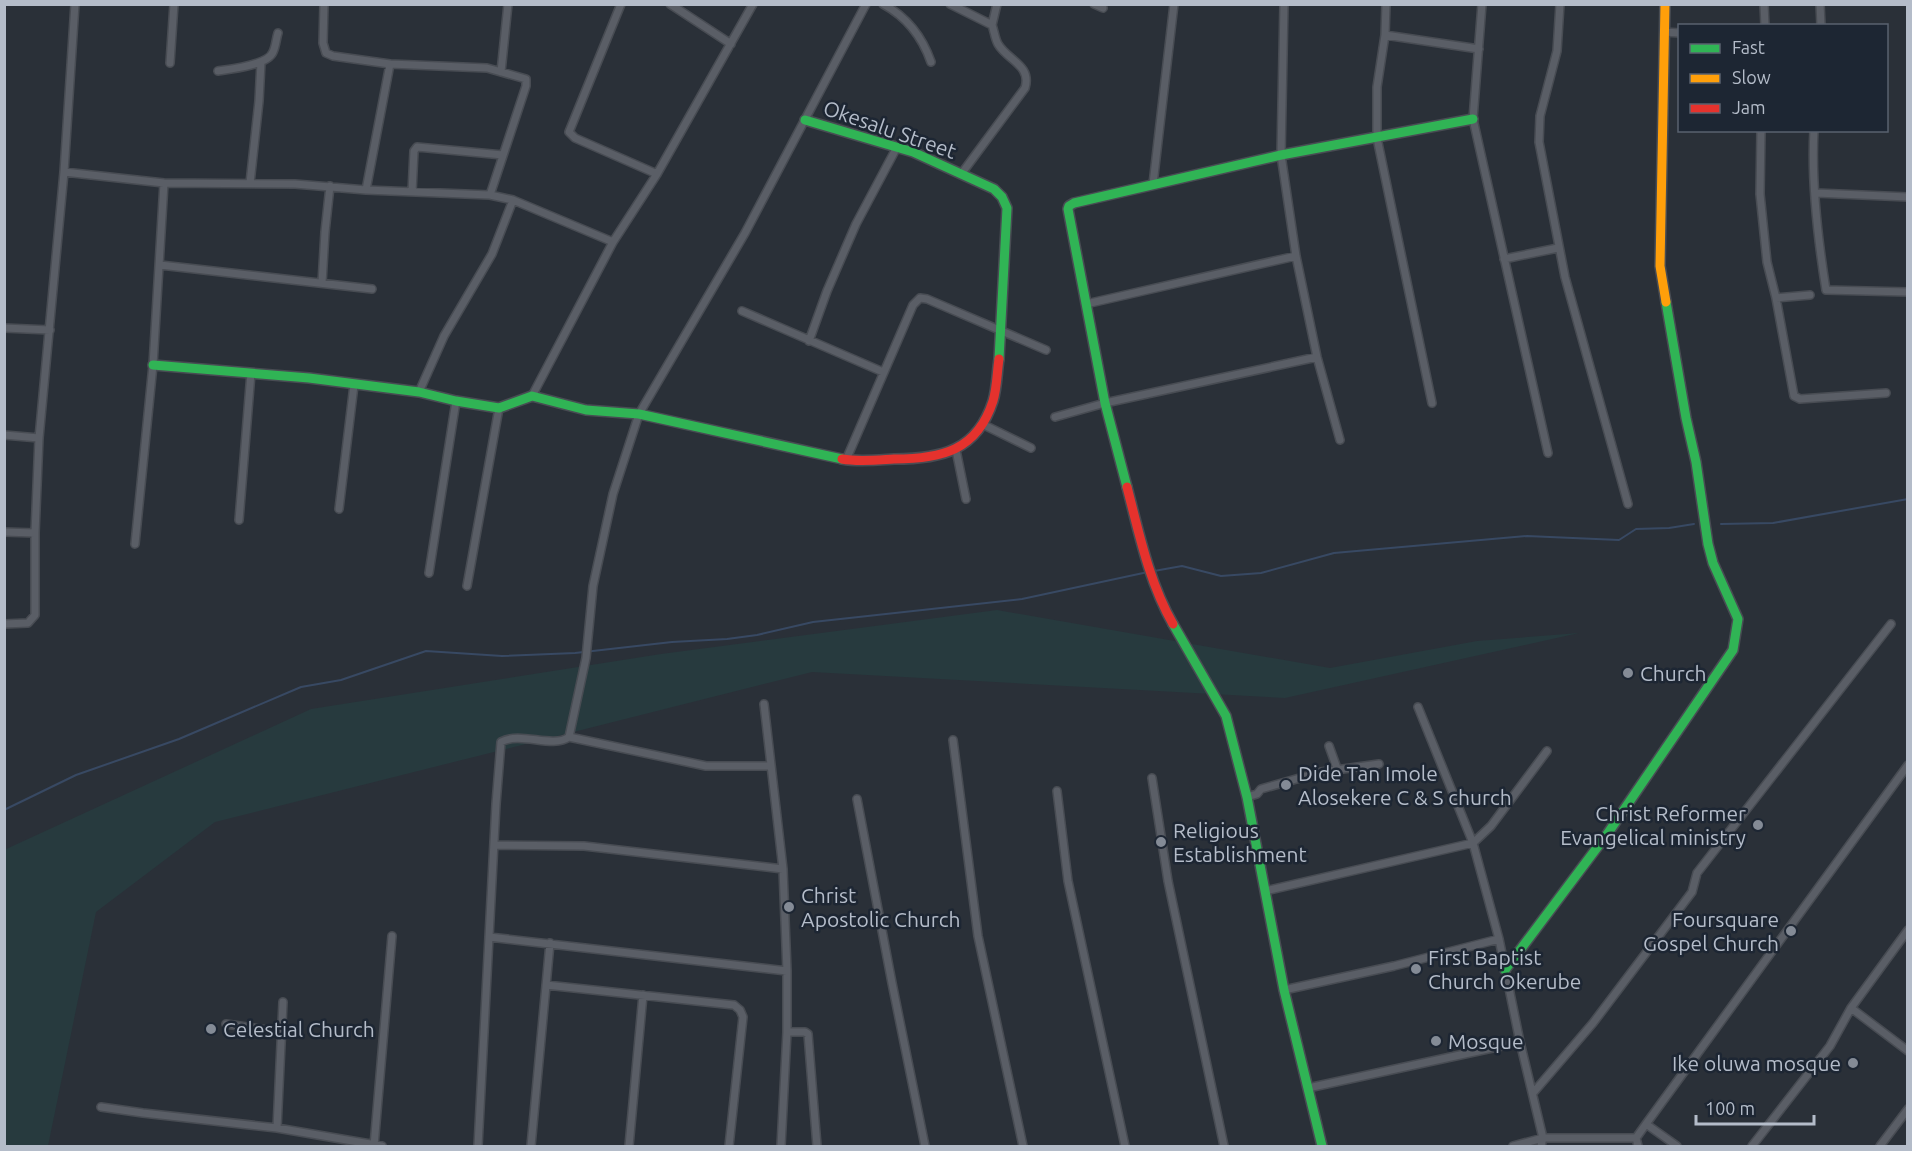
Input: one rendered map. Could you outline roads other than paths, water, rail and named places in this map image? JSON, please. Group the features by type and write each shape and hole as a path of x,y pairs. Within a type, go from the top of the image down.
{"street":[{"path":"4,624 28,624 35,615 35,533 39,438 64,172 75,4"},
{"path":"170,63 174,4"},
{"path":"324,4 323,43 326,53 333,56 390,64 460,66 522,77 527,83 490,195"},
{"path":"501,72 508,4"},
{"path":"621,4 569,132 575,138 657,174"},
{"path":"670,4 730,44"},
{"path":"532,396 613,242 657,174 753,4"},
{"path":"478,1146 501,742 514,738 559,741 569,737 586,658 593,586 613,494 639,414 745,233 866,4"},
{"path":"883,4 901,15 911,25 927,49 931,62"},
{"path":"950,4 992,25"},
{"path":"962,173 1025,88 1027,81 1021,67 998,44 992,25 997,4"},
{"path":"1094,4 1103,8"},
{"path":"1153,184 1174,4"},
{"path":"1284,4 1281,155 1296,256 1317,357 1340,440"},
{"path":"1386,4 1385,35 1377,87 1377,138 1432,403"},
{"path":"1482,4 1473,119 1548,453"},
{"path":"1560,4 1557,51 1540,116 1539,142 1558,248 1628,504"},
{"path":"1505,970 1608,834 1732,650 1737,634 1738,619 1713,563 1708,544 1696,462 1686,418 1660,266 1665,4"},
{"path":"1764,4 1765,24"},
{"path":"1820,4 1821,24"},
{"path":"1664,32 1678,33"},
{"path":"219,72 261,63 273,54 278,33"},
{"path":"1385,35 1479,49"},
{"path":"250,183 261,63"},
{"path":"366,190 390,64"},
{"path":"1322,1146 1284,990 1247,796 1226,716 1166,612 1146,562 1105,403 1068,213 1070,206 1153,184 1281,155 1473,119"},
{"name":"Okesalu Street","path":"805,120 897,147 962,173 994,189 1002,197 1007,208 1000,351 993,400 982,424"},
{"path":"1761,132 1761,209 1767,262 1794,396 1800,399 1886,393"},
{"path":"1814,132 1818,242 1826,290 1908,292"},
{"path":"412,192 414,151 417,147 503,155"},
{"path":"809,341 827,291 856,224 897,147"},
{"path":"64,172 164,183 250,183 490,195 513,200 613,242"},
{"path":"135,544 153,365 164,183"},
{"path":"322,283 330,186"},
{"path":"1816,193 1908,196"},
{"path":"419,392 444,336 492,254 513,200"},
{"path":"1504,258 1558,248"},
{"path":"1086,304 1296,256"},
{"path":"160,265 372,289"},
{"path":"1776,298 1810,295"},
{"path":"846,460 912,305 920,298 1000,329 1046,351"},
{"path":"741,311 883,372"},
{"path":"4,328 50,330"},
{"path":"1055,417 1105,403 1317,357"},
{"path":"153,365 309,378 419,392 499,408 532,396 586,410 639,414 846,460 912,459 936,456 956,450 982,424 1031,448"},
{"path":"239,519 251,373"},
{"path":"339,509 354,385"},
{"path":"429,573 456,401"},
{"path":"467,586 499,408"},
{"path":"4,435 39,438"},
{"path":"956,450 966,499"},
{"path":"4,532 35,533"},
{"path":"1533,1093 1593,1023 1692,892 1697,873 1892,624"},
{"path":"764,704 783,869 787,971 787,1032 781,1146"},
{"path":"1418,707 1473,843 1499,939 1543,1138 1541,1146"},
{"path":"569,737 706,765 771,766"},
{"path":"953,740 978,936 1023,1146"},
{"path":"1329,746 1338,771"},
{"path":"1266,891 1473,843 1496,820 1547,751"},
{"path":"1247,796 1257,794 1261,789 1321,772 1379,765"},
{"path":"1513,1146 1543,1138 1637,1142 1646,1124 1908,765"},
{"path":"1152,778 1168,881 1224,1146"},
{"path":"1057,791 1068,881 1125,1146"},
{"path":"857,799 925,1146"},
{"path":"495,845 584,846 783,869"},
{"path":"1752,1146 1830,1046 1851,1008 1908,930"},
{"path":"101,1107 277,1128 378,1146 392,936"},
{"path":"489,937 787,971"},
{"path":"1284,990 1394,966 1499,939"},
{"path":"531,1146 550,943"},
{"path":"546,985 734,1005 740,1010 743,1017 729,1146"},
{"path":"629,1146 643,995"},
{"path":"277,1128 283,1002"},
{"path":"1851,1008 1908,1051"},
{"path":"226,1024 281,1032"},
{"path":"787,1032 808,1034 817,1146"},
{"path":"1308,1088 1520,1042"},
{"path":"1880,1146 1908,1108"},
{"path":"1646,1124 1677,1146"}],"waterway":[{"path":"1721,524 1773,523 1908,499"},
{"path":"1154,571 1182,566 1221,576 1261,573 1334,553 1527,536 1619,540 1636,529 1669,528 1694,524"},
{"path":"4,810 76,775 179,739 301,687 341,680 426,651 502,656 575,653 672,642 727,639 757,635 813,622 1022,599 1148,572"}],"place":[{"name":"Church","path":"1628,673"},
{"name":"Dide Tan Imole Alosekere C & S church","path":"1286,785"},
{"name":"Christ Reformer Evangelical ministry","path":"1758,825"},
{"name":"Religious Establishment","path":"1161,842"},
{"name":"Christ Apostolic Church","path":"789,907"},
{"name":"Foursquare Gospel Church","path":"1791,931"},
{"name":"First Baptist Church Okerube","path":"1416,969"},
{"name":"Celestial Church","path":"211,1029"},
{"name":"Mosque","path":"1436,1041"},
{"name":"Ike oluwa mosque","path":"1853,1063"}]}
